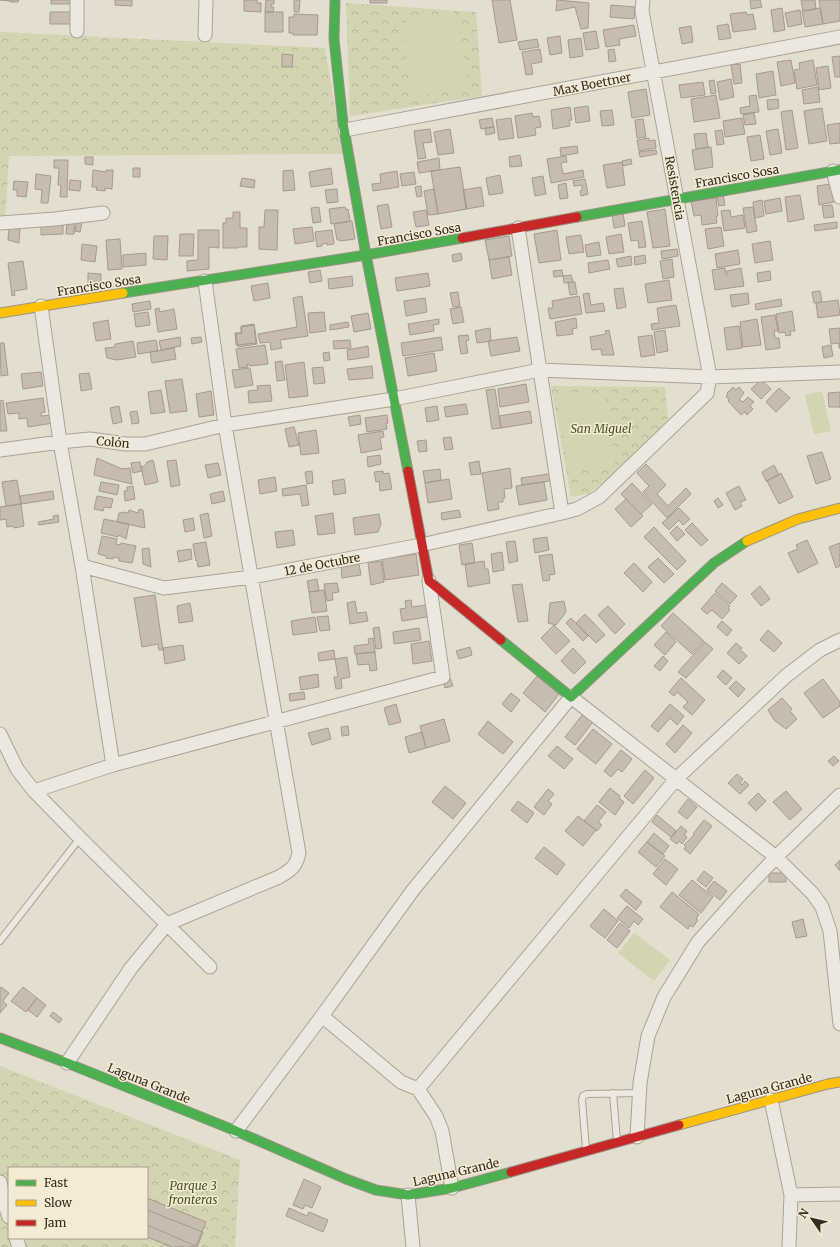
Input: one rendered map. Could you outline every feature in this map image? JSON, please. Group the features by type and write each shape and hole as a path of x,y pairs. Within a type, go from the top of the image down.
{"street":[{"path":"77,0 77,31"},
{"path":"205,35 206,0"},
{"path":"34,791 113,765 443,677 429,582 366,256 345,130 334,39 336,0"},
{"name":"Resistencia","path":"643,0 642,11 710,377"},
{"name":"Max Boettner","path":"345,130 840,37"},
{"path":"837,170 840,197"},
{"name":"Francisco Sosa","path":"0,313 366,256 837,170"},
{"path":"0,223 56,219 103,213"},
{"path":"518,228 562,513"},
{"path":"67,1063 131,968 167,924 279,877 291,870 297,862 299,853 225,425 205,281"},
{"path":"41,306 60,442 82,566 113,765"},
{"name":"Colón","path":"0,450 60,442 90,440 126,444 145,444 225,425 394,399 540,370 710,377 840,372"},
{"name":"12 de Octubre","path":"82,566 164,588 252,577 421,545 577,509 599,497 708,393 710,377"},
{"path":"236,1131 322,1016 413,890 572,697 714,563 749,539 798,519 840,508"},
{"path":"429,582 572,697 776,857 813,894 822,908 830,931 840,1024"},
{"path":"418,1089 676,779 786,676 820,650 840,640"},
{"path":"0,734 17,769 34,791 210,967"},
{"path":"637,1137 640,1083 648,1036 664,997 698,942 776,857 840,795"},
{"path":"322,1016 395,1078 418,1089 436,1116 442,1130 452,1188"},
{"name":"Laguna Grande","path":"0,1038 67,1063 236,1131 346,1180 376,1190 408,1195 452,1188 828,1084 840,1082"},
{"path":"771,1100 791,1195 789,1247"},
{"path":"0,1182 5,1210"},
{"path":"791,1195 840,1194"},
{"path":"408,1195 413,1247"}],"lane":[{"path":"0,941 80,838"},
{"path":"613,1093 618,1142"},
{"path":"586,1151 582,1098 587,1094 640,1093"}],"green space":[{"path":"346,3 476,12 482,96 350,116"},
{"path":"454,12 469,86 414,97 399,23"},
{"path":"0,32 325,48 343,154 9,156 5,221 0,221"},
{"name":"San Miguel","path":"551,386 665,387 668,419 627,462 589,494 571,497"},
{"path":"822,391 831,431 814,434 805,395"},
{"path":"605,392 615,465 568,472 558,398"},
{"path":"634,933 670,960 654,981 618,953"},
{"name":"Parque 3 fronteras","path":"0,1066 240,1160 235,1247 0,1247"}],"building":[{"path":"0,0 19,0 18,2 10,2"},
{"path":"51,0 70,0 70,4 51,4"},
{"path":"115,0 132,0 132,6 115,5"},
{"path":"244,0 257,0 257,3 261,3 261,12 244,11"},
{"path":"266,0 274,0 274,4 271,4 271,7 274,7 273,12 265,12"},
{"path":"294,0 300,0 299,12 294,12"},
{"path":"370,0 387,0 387,3 370,3"},
{"path":"492,0 510,0 517,40 499,43"},
{"path":"557,0 589,3 588,28 581,29 575,7 556,11"},
{"path":"750,0 760,0 762,7 751,9"},
{"path":"801,0 815,0 816,9 803,11"},
{"path":"819,0 840,0 840,21 823,24"},
{"path":"611,5 635,7 634,19 610,17"},
{"path":"782,8 785,30 774,32 771,10"},
{"path":"820,8 823,24 805,27 802,11"},
{"path":"800,10 802,24 788,27 785,13"},
{"path":"50,12 73,12 73,24 50,24"},
{"path":"265,12 283,12 283,32 265,32"},
{"path":"746,12 747,15 753,14 756,29 733,32 730,14"},
{"path":"294,14 318,15 317,35 293,35 293,33 289,33 289,17 294,17"},
{"path":"728,24 731,38 719,40 717,26"},
{"path":"634,25 636,36 619,39 620,45 606,47 603,30"},
{"path":"691,26 693,42 682,44 679,28"},
{"path":"596,31 599,48 586,50 583,33"},
{"path":"560,36 562,53 550,55 547,38"},
{"path":"581,38 583,56 570,58 568,40"},
{"path":"537,39 539,47 520,50 518,42"},
{"path":"540,49 542,62 531,64 533,74 526,75 522,52"},
{"path":"614,49 616,61 609,62 608,50"},
{"path":"282,54 293,55 292,67 282,67"},
{"path":"840,56 840,77 835,77 832,57"},
{"path":"791,60 795,83 781,86 777,62"},
{"path":"813,60 817,85 797,89 794,70 800,69 799,63"},
{"path":"740,64 742,83 734,84 731,65"},
{"path":"828,66 831,88 819,90 816,68"},
{"path":"773,71 776,95 759,98 756,74"},
{"path":"731,79 734,97 720,100 717,82"},
{"path":"714,80 716,93 711,94 709,81"},
{"path":"703,82 705,95 681,98 679,85"},
{"path":"818,87 820,102 804,104 802,90"},
{"path":"646,89 650,115 632,118 628,92"},
{"path":"716,95 720,118 694,122 691,99"},
{"path":"756,95 759,112 741,114 740,108 750,106 749,96"},
{"path":"778,99 779,108 768,110 767,100"},
{"path":"588,106 590,121 576,123 574,108"},
{"path":"570,107 572,120 569,120 570,126 553,129 551,110"},
{"path":"822,108 827,141 809,144 804,111"},
{"path":"612,110 614,125 602,126 600,111"},
{"path":"792,110 798,148 786,150 781,112"},
{"path":"532,113 533,117 539,116 541,127 535,128 536,135 518,138 515,116"},
{"path":"754,113 756,124 745,125 743,115"},
{"path":"492,118 494,127 481,129 479,120"},
{"path":"511,118 514,138 499,140 496,120"},
{"path":"742,118 745,134 725,137 723,121"},
{"path":"643,119 646,137 637,138 635,120"},
{"path":"840,123 840,143 830,144 827,125"},
{"path":"494,127 495,133 486,135 485,128"},
{"path":"430,129 432,142 423,143 426,158 418,159 414,131"},
{"path":"450,129 454,153 438,155 434,132"},
{"path":"778,129 782,153 770,155 766,131"},
{"path":"722,130 724,144 717,145 715,131"},
{"path":"706,133 708,147 696,149 694,134"},
{"path":"760,135 764,159 751,161 747,137"},
{"path":"649,138 649,141 655,140 656,148 639,151 637,140"},
{"path":"577,146 578,153 561,156 560,148"},
{"path":"711,147 713,167 695,170 692,150"},
{"path":"656,150 657,154 640,157 639,152"},
{"path":"520,155 522,166 510,167 509,157"},
{"path":"566,156 567,162 561,163 563,174 583,170 584,177 551,183 547,159"},
{"path":"85,157 93,157 93,165 85,164"},
{"path":"439,158 440,170 419,173 417,162"},
{"path":"631,159 632,164 623,166 622,161"},
{"path":"54,160 68,160 67,197 60,197 61,185 58,185 59,168 54,168"},
{"path":"622,162 625,185 607,188 603,165"},
{"path":"460,167 467,209 438,214 431,171"},
{"path":"133,168 140,168 140,177 133,177"},
{"path":"331,168 333,184 311,187 309,172"},
{"path":"93,170 106,172 106,170 113,170 112,189 105,188 105,191 96,190 97,187 92,187"},
{"path":"293,170 295,190 283,191 283,171"},
{"path":"397,171 399,187 373,191 372,184 381,183 380,174"},
{"path":"414,172 416,184 402,186 400,174"},
{"path":"36,174 51,176 48,203 41,203 42,190 35,189"},
{"path":"500,175 503,193 489,195 486,178"},
{"path":"543,176 546,194 535,196 532,178"},
{"path":"242,178 255,180 254,188 240,186"},
{"path":"585,179 588,194 581,196 580,191 582,190 582,185 574,186 573,181"},
{"path":"70,180 81,181 80,191 69,190"},
{"path":"14,181 28,182 26,197 17,196 17,190 13,190"},
{"path":"566,183 568,198 560,199 558,185"},
{"path":"831,184 834,202 819,205 817,186"},
{"path":"421,186 422,196 417,197 415,187"},
{"path":"481,187 484,206 466,209 463,190"},
{"path":"337,189 338,202 327,203 325,190"},
{"path":"434,189 438,214 428,215 424,191"},
{"path":"723,195 725,205 719,206 717,196"},
{"path":"800,195 804,219 788,222 785,197"},
{"path":"716,198 718,216 716,216 717,223 702,225 701,215 694,216 691,201"},
{"path":"780,198 782,211 766,214 764,201"},
{"path":"762,200 764,216 755,218 753,202"},
{"path":"388,204 392,227 381,229 377,206"},
{"path":"832,205 834,217 824,218 822,206"},
{"path":"319,207 321,222 313,223 311,208"},
{"path":"345,207 346,210 348,209 350,221 331,224 329,209"},
{"path":"753,207 757,231 747,233 743,208"},
{"path":"665,209 670,246 653,248 647,212"},
{"path":"265,210 278,210 277,250 259,249 259,227 264,227"},
{"path":"426,210 429,225 416,227 413,212"},
{"path":"730,210 731,217 743,215 745,228 724,231 721,211"},
{"path":"233,212 240,212 240,228 247,228 247,247 223,248 223,223 226,223 226,218 233,218"},
{"path":"623,213 625,226 614,228 612,214"},
{"path":"77,221 82,222 80,232 75,231"},
{"path":"352,221 355,239 337,240 334,224"},
{"path":"642,221 646,247 639,248 638,240 631,241 628,223"},
{"path":"63,222 63,234 41,235 41,223"},
{"path":"67,222 75,222 74,234 66,234"},
{"path":"837,222 837,228 815,231 814,225"},
{"path":"312,227 314,241 295,244 293,229"},
{"path":"721,227 724,246 708,249 705,229"},
{"path":"9,228 20,229 19,243 8,240"},
{"path":"198,230 219,230 219,248 209,247 209,269 187,271 187,261 198,260"},
{"path":"332,230 334,244 327,245 327,243 317,247 315,232"},
{"path":"557,230 561,260 539,263 534,234"},
{"path":"180,234 194,234 193,256 179,256"},
{"path":"621,234 624,252 609,254 606,237"},
{"path":"581,235 584,252 569,254 566,237"},
{"path":"154,236 168,236 167,260 153,259"},
{"path":"509,236 512,256 489,260 485,240"},
{"path":"120,239 122,269 108,270 106,240"},
{"path":"770,241 773,260 755,263 752,244"},
{"path":"599,242 601,255 587,257 585,245"},
{"path":"82,244 97,246 95,262 81,260"},
{"path":"677,249 678,256 662,259 661,251"},
{"path":"738,250 740,264 717,268 715,254"},
{"path":"146,253 146,265 123,267 123,255"},
{"path":"461,253 462,260 453,262 452,255"},
{"path":"645,255 646,263 635,265 634,257"},
{"path":"631,256 632,265 618,267 616,259"},
{"path":"509,257 512,275 492,279 489,260"},
{"path":"672,259 674,277 663,279 660,261"},
{"path":"608,260 610,269 589,273 588,263"},
{"path":"23,261 27,289 14,291 15,295 12,296 8,263"},
{"path":"725,268 727,275 727,271 741,268 744,286 715,290 712,270"},
{"path":"320,270 322,281 310,283 308,272"},
{"path":"562,270 563,276 554,277 553,271"},
{"path":"770,271 771,280 758,282 757,273"},
{"path":"88,273 101,274 101,285 88,284"},
{"path":"428,273 430,286 397,291 395,278"},
{"path":"571,275 573,282 564,283 563,276"},
{"path":"352,276 353,286 329,289 328,279"},
{"path":"669,280 672,300 648,303 645,284"},
{"path":"575,282 577,294 570,295 568,283"},
{"path":"268,283 270,298 254,301 251,286"},
{"path":"623,288 626,307 617,309 614,289"},
{"path":"820,291 822,302 814,303 812,292"},
{"path":"458,292 460,306 453,307 450,293"},
{"path":"589,293 591,305 603,303 605,311 586,313 583,294"},
{"path":"748,293 749,304 732,307 730,295"},
{"path":"302,296 308,336 280,340 282,348 271,350 270,342 260,343 258,334 297,327 293,298"},
{"path":"579,296 582,314 550,319 548,308 553,308 552,301"},
{"path":"425,298 427,312 406,316 404,301"},
{"path":"781,299 782,306 756,310 755,304"},
{"path":"838,300 840,315 818,318 816,303"},
{"path":"150,301 151,309 133,312 132,304"},
{"path":"676,305 680,326 652,330 651,324 659,323 657,308"},
{"path":"461,307 464,322 453,324 450,309"},
{"path":"159,308 160,312 174,309 177,329 158,332 155,309"},
{"path":"792,311 795,331 790,331 791,335 786,336 785,332 779,333 776,314"},
{"path":"148,312 150,325 136,327 134,314"},
{"path":"324,312 326,331 310,333 308,313"},
{"path":"368,313 371,329 354,332 351,316"},
{"path":"775,315 778,331 774,331 775,338 779,338 780,348 766,350 761,317"},
{"path":"576,318 577,328 572,329 573,334 557,336 555,322"},
{"path":"439,319 439,324 433,325 434,331 410,335 408,324"},
{"path":"757,319 761,345 743,347 740,322"},
{"path":"108,320 111,339 96,341 93,323"},
{"path":"348,322 349,327 330,330 330,325"},
{"path":"254,324 257,344 238,347 236,334 242,333 241,326"},
{"path":"254,325 256,343 236,345 235,333 241,333 241,327"},
{"path":"739,326 742,348 727,350 724,328"},
{"path":"490,328 491,341 477,343 475,331"},
{"path":"840,328 839,348 839,343 831,344 829,329"},
{"path":"609,330 614,355 602,355 601,349 592,350 590,337 606,334 605,331"},
{"path":"665,330 668,351 657,353 654,332"},
{"path":"468,335 469,340 466,341 468,353 461,354 458,336"},
{"path":"652,335 655,355 641,357 638,337"},
{"path":"180,337 181,346 161,350 159,341"},
{"path":"201,337 202,342 192,344 191,338"},
{"path":"441,337 443,350 403,356 401,343"},
{"path":"517,337 520,351 491,356 488,341"},
{"path":"156,340 158,351 138,354 137,343"},
{"path":"350,340 351,348 334,349 333,341"},
{"path":"133,341 136,357 117,360 107,358 105,348 115,347 115,344"},
{"path":"0,343 4,343 8,375 1,376"},
{"path":"265,345 268,364 250,366 247,364 248,367 239,368 236,349"},
{"path":"831,345 833,356 824,358 822,347"},
{"path":"368,346 369,357 348,360 347,350"},
{"path":"174,348 176,359 152,363 150,352"},
{"path":"329,352 330,360 324,361 323,353"},
{"path":"434,353 437,371 408,376 405,358"},
{"path":"282,361 285,380 277,381 275,362"},
{"path":"304,362 308,396 289,398 285,365"},
{"path":"372,366 373,378 349,380 347,369"},
{"path":"323,367 325,383 314,384 312,368"},
{"path":"250,368 253,385 235,388 232,370"},
{"path":"41,372 43,386 23,389 21,374"},
{"path":"89,373 92,389 81,391 79,374"},
{"path":"182,379 187,411 170,413 165,381"},
{"path":"761,380 771,389 761,399 751,389"},
{"path":"526,384 529,402 500,407 498,389"},
{"path":"270,385 272,401 249,403 248,391 258,390 257,386"},
{"path":"733,387 736,390 739,387 744,393 739,399 743,402 748,397 754,402 750,406 753,409 747,415 745,412 741,415 728,401 729,400 726,396 728,394 727,393"},
{"path":"779,388 790,398 776,412 766,402"},
{"path":"495,389 501,428 492,429 486,390"},
{"path":"161,390 165,412 151,414 148,392"},
{"path":"211,391 214,415 199,417 196,394"},
{"path":"840,392 840,407 829,407 828,393"},
{"path":"43,398 45,412 41,413 41,416 53,415 54,423 28,427 27,418 19,419 19,413 8,414 6,403"},
{"path":"3,400 7,431 0,431 0,401"},
{"path":"466,404 468,414 446,417 444,407"},
{"path":"119,406 122,422 113,424 110,408"},
{"path":"437,406 439,420 427,422 425,408"},
{"path":"137,411 139,423 132,424 130,412"},
{"path":"530,411 532,423 501,428 499,416"},
{"path":"360,415 361,424 350,426 348,417"},
{"path":"387,415 387,429 367,432 365,418"},
{"path":"294,427 299,445 289,447 285,429"},
{"path":"316,430 319,453 301,455 298,433"},
{"path":"383,431 384,437 380,438 382,449 361,453 358,435"},
{"path":"451,437 453,449 445,450 443,438"},
{"path":"426,440 427,451 419,452 417,441"},
{"path":"822,452 831,479 816,484 807,456"},
{"path":"380,455 381,464 368,467 367,457"},
{"path":"97,458 122,469 130,468 132,484 94,475"},
{"path":"153,460 158,482 145,485 141,467 145,466 147,462"},
{"path":"176,460 180,485 171,487 167,461"},
{"path":"479,461 481,474 471,475 469,463"},
{"path":"140,462 142,471 133,473 131,463"},
{"path":"218,463 221,475 208,478 205,465"},
{"path":"646,464 666,485 657,494 668,506 686,488 691,494 667,518 643,492 649,486 637,473"},
{"path":"774,465 779,475 766,481 762,472"},
{"path":"510,468 512,488 504,489 505,498 503,498 503,502 498,502 499,509 488,511 482,473"},
{"path":"440,469 441,480 425,483 423,471"},
{"path":"312,471 313,483 307,484 305,472"},
{"path":"383,471 384,474 389,473 392,489 380,491 379,481 376,482 374,472"},
{"path":"555,473 556,480 522,485 521,478"},
{"path":"781,473 793,497 779,504 767,481"},
{"path":"275,477 277,491 260,494 258,480"},
{"path":"344,479 346,493 334,495 332,481"},
{"path":"449,479 452,499 428,503 425,483"},
{"path":"17,480 21,504 6,506 2,482"},
{"path":"101,482 119,485 117,495 99,491"},
{"path":"544,482 547,500 519,505 516,486"},
{"path":"632,483 652,504 641,514 621,494"},
{"path":"306,485 309,505 302,506 300,494 283,496 282,489"},
{"path":"133,486 135,499 125,501 124,491 127,491 127,487"},
{"path":"739,486 746,500 740,502 742,506 735,510 726,493"},
{"path":"53,491 54,499 21,504 20,496"},
{"path":"223,491 225,501 212,504 210,494"},
{"path":"97,496 113,499 111,508 104,507 103,511 94,509"},
{"path":"718,498 723,505 718,508 714,501"},
{"path":"626,499 643,516 631,527 615,509"},
{"path":"21,504 24,526 14,528 13,526 7,527 6,519 0,520 0,507"},
{"path":"679,508 690,519 683,525 679,520 669,530 662,523"},
{"path":"139,509 143,510 145,528 117,522 119,513 128,513 129,510 138,513"},
{"path":"459,510 461,517 442,520 441,513"},
{"path":"208,513 212,536 204,538 200,515"},
{"path":"333,513 335,533 318,535 315,516"},
{"path":"379,514 381,524 378,532 355,535 353,518"},
{"path":"58,515 59,522 39,525 38,522 54,519 53,516"},
{"path":"193,518 195,530 185,532 183,520"},
{"path":"104,519 129,524 126,539 119,535 118,537 101,533"},
{"path":"692,523 708,540 701,546 685,530"},
{"path":"677,526 685,534 677,541 670,533"},
{"path":"654,527 686,561 677,570 644,537"},
{"path":"293,530 295,545 277,548 275,532"},
{"path":"102,536 117,539 116,544 120,545 121,543 136,546 132,563 119,561 119,558 114,557 113,559 106,558 106,556 98,554"},
{"path":"547,537 549,550 535,553 533,539"},
{"path":"807,540 818,563 798,573 788,553 798,549 796,545"},
{"path":"515,541 518,561 509,563 506,542"},
{"path":"206,542 210,565 198,567 193,544"},
{"path":"472,543 475,563 462,565 459,545"},
{"path":"840,543 840,566 836,568 829,547"},
{"path":"149,548 151,567 143,564 142,549"},
{"path":"191,549 192,559 179,562 177,551"},
{"path":"502,552 504,570 493,572 491,554"},
{"path":"416,554 419,575 385,580 382,559"},
{"path":"552,554 555,574 549,575 550,580 543,581 539,556"},
{"path":"658,558 674,574 664,583 648,567"},
{"path":"381,561 384,582 371,585 368,563"},
{"path":"484,561 485,569 488,569 490,583 468,587 465,564"},
{"path":"634,563 652,582 643,592 624,573"},
{"path":"359,564 361,575 342,578 341,567"},
{"path":"317,579 319,591 309,592 307,581"},
{"path":"337,583 339,592 332,593 333,600 327,601 324,584"},
{"path":"722,583 737,596 730,604 715,591"},
{"path":"522,584 528,621 518,622 512,585"},
{"path":"760,586 770,599 761,606 751,594"},
{"path":"324,590 327,611 312,613 309,592"},
{"path":"715,593 730,606 728,608 730,610 722,619 712,610 707,614 701,609"},
{"path":"155,595 163,650 159,650 158,644 142,647 134,598"},
{"path":"411,600 412,607 426,605 427,617 402,621 400,609 406,608 405,601"},
{"path":"355,601 357,613 366,612 368,621 350,624 347,603"},
{"path":"564,601 566,612 556,625 548,623 550,603"},
{"path":"190,603 193,621 179,623 177,606"},
{"path":"608,606 625,624 615,634 598,615"},
{"path":"673,613 704,641 692,654 661,626"},
{"path":"585,614 605,635 596,643 576,623"},
{"path":"328,616 330,630 320,631 317,617"},
{"path":"315,617 317,632 293,635 291,621"},
{"path":"571,618 588,636 583,641 566,623"},
{"path":"722,621 732,630 727,636 717,627"},
{"path":"554,625 570,641 556,654 541,638"},
{"path":"379,627 382,648 376,649 373,628"},
{"path":"419,628 421,640 394,644 393,632"},
{"path":"768,630 782,643 774,652 760,640"},
{"path":"666,632 676,642 665,655 654,645"},
{"path":"373,638 375,652 355,654 354,646 369,644 368,639"},
{"path":"429,641 432,661 413,664 411,644"},
{"path":"705,642 713,649 686,678 678,672"},
{"path":"736,643 742,648 740,649 747,656 739,664 727,653"},
{"path":"183,645 185,660 165,664 163,648"},
{"path":"470,647 472,655 459,659 456,651"},
{"path":"573,648 586,662 574,674 561,661"},
{"path":"334,650 335,659 319,661 318,653"},
{"path":"375,652 377,670 370,671 369,664 358,665 356,654"},
{"path":"663,656 668,661 660,671 654,666"},
{"path":"347,657 350,677 341,679 342,688 336,689 334,677 338,677 335,659"},
{"path":"723,670 732,678 726,685 717,677"},
{"path":"318,674 319,687 301,690 299,677"},
{"path":"537,676 559,694 545,712 523,693"},
{"path":"450,678 453,686 445,688 443,680"},
{"path":"681,678 705,700 692,715 683,707 688,702 677,692 674,696 669,692"},
{"path":"823,679 840,702 840,706 823,718 804,693"},
{"path":"736,681 745,689 738,697 729,688"},
{"path":"304,692 305,699 290,701 289,694"},
{"path":"511,693 520,700 511,712 502,704"},
{"path":"782,698 792,709 790,711 797,719 786,729 774,720 768,710"},
{"path":"396,704 401,722 389,725 384,708"},
{"path":"670,704 684,716 677,725 670,718 658,732 651,726"},
{"path":"583,714 593,722 575,745 565,737"},
{"path":"444,719 450,741 426,748 420,726"},
{"path":"488,721 513,742 503,754 478,734"},
{"path":"683,725 692,733 675,753 666,744"},
{"path":"348,726 349,735 342,736 341,727"},
{"path":"328,728 331,739 312,745 308,733"},
{"path":"593,729 612,744 596,764 577,749"},
{"path":"422,732 426,748 409,753 405,737"},
{"path":"557,746 573,759 564,769 548,756"},
{"path":"621,750 632,759 622,772 618,769 611,777 604,771"},
{"path":"834,756 839,761 833,766 828,761"},
{"path":"645,770 654,778 633,804 624,796"},
{"path":"737,774 743,779 740,783 742,785 745,781 749,785 740,794 728,783"},
{"path":"445,786 466,803 453,819 432,802"},
{"path":"610,788 620,796 619,798 624,802 615,815 599,802"},
{"path":"548,789 554,794 548,801 552,804 544,815 534,807"},
{"path":"786,791 802,809 790,820 773,802"},
{"path":"758,793 766,801 756,811 748,803"},
{"path":"688,799 697,807 687,819 678,812"},
{"path":"518,801 534,813 527,823 511,810"},
{"path":"597,805 606,812 598,822 602,825 597,831 584,821"},
{"path":"657,815 676,831 671,837 652,822"},
{"path":"578,816 596,830 583,846 565,831"},
{"path":"704,820 712,826 690,854 684,849 686,847 684,845 694,835 693,834"},
{"path":"681,826 687,831 684,835 687,837 682,844 679,841 677,844 670,839"},
{"path":"654,833 669,846 663,854 647,842"},
{"path":"647,842 665,856 656,867 638,852"},
{"path":"544,847 565,864 557,875 535,858"},
{"path":"665,859 678,869 666,885 653,874"},
{"path":"840,860 840,871 835,865"},
{"path":"704,871 713,878 706,887 697,880"},
{"path":"769,873 786,873 786,882 769,882"},
{"path":"692,880 713,897 701,913 679,895"},
{"path":"714,881 727,891 720,900 707,890"},
{"path":"626,889 642,902 636,910 620,896"},
{"path":"672,892 699,914 696,919 698,920 693,927 690,925 688,929 660,907"},
{"path":"627,906 643,919 638,925 634,921 629,928 617,918"},
{"path":"604,909 618,921 605,938 590,926"},
{"path":"803,919 807,936 796,938 792,922"},
{"path":"620,923 630,931 617,948 607,940"},
{"path":"1,987 9,993 3,1001 7,1005 0,1013 0,989"},
{"path":"23,987 37,998 26,1012 11,1001"},
{"path":"37,998 46,1005 37,1017 28,1010"},
{"path":"53,1012 62,1019 59,1023 50,1016"},
{"path":"304,1179 321,1187 312,1208 305,1205 303,1209 293,1205"},
{"path":"148,1198 206,1222 196,1246 148,1225"},
{"path":"289,1208 307,1216 309,1212 328,1220 323,1232 286,1216"},
{"path":"148,1210 203,1232 197,1247 172,1247 148,1237"}],"traffic: fast":[{"path":"335,0 334,39 343,123 366,255 408,471"},
{"path":"577,217 840,170"},
{"path":"123,293 366,255 462,238"},
{"path":"501,640 571,697 714,563 747,541"},
{"path":"0,1038 67,1063 236,1131 346,1179 376,1190 408,1195 452,1188 511,1172"}],"traffic: slow":[{"path":"0,313 123,293"},
{"path":"747,541 798,519 840,508"},
{"path":"679,1125 840,1082"}],"traffic: jam":[{"path":"462,238 577,217"},
{"path":"408,471 429,581 501,640"},
{"path":"511,1172 679,1125"}]}
